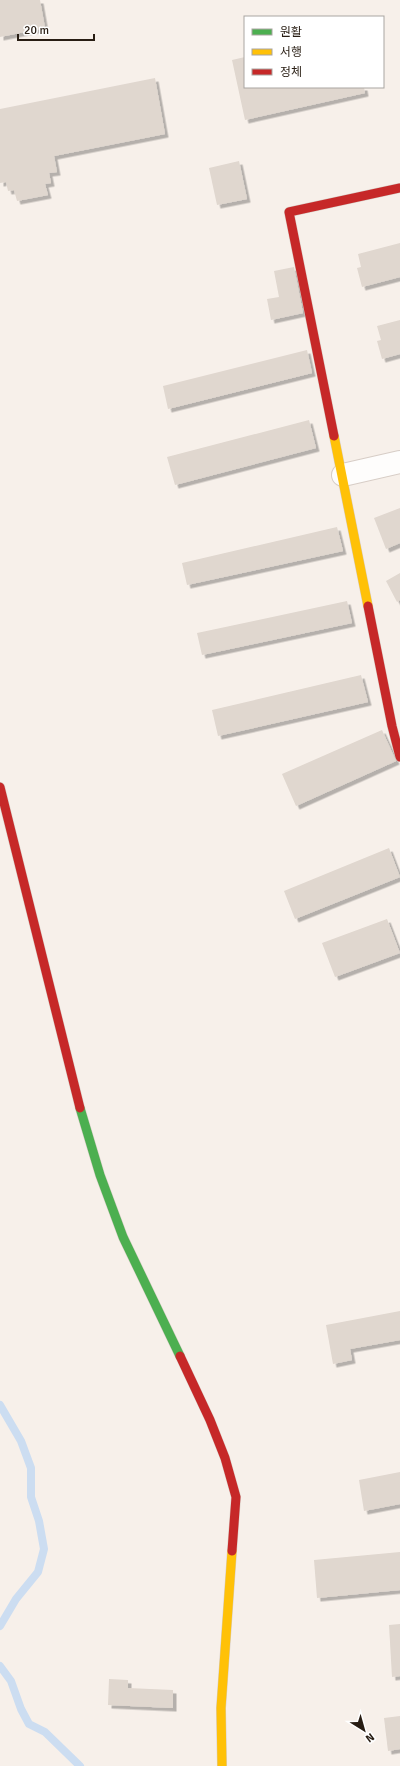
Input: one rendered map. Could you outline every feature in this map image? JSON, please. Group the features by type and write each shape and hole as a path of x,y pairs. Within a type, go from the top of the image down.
{"street":[{"path":"400,188 289,212 343,475 392,726 400,757"},
{"path":"343,475 400,462"},
{"path":"0,787 80,1110 108,1200 132,1258 206,1411 229,1470 236,1497 221,1708 222,1766"}],"building":[{"path":"0,0 40,0 45,28 0,37"},
{"path":"244,57 244,88 364,88 365,93 245,120 232,60"},
{"path":"155,78 165,134 54,156 57,172 49,173 51,183 45,184 48,195 17,201 14,190 8,191 6,182 0,183 0,109"},
{"path":"239,161 247,199 217,205 209,168"},
{"path":"400,243 400,277 362,287 357,268 361,267 358,254"},
{"path":"294,267 303,313 271,320 267,299 279,297 274,271"},
{"path":"400,320 400,354 382,359 377,341 381,340 377,326"},
{"path":"307,350 312,373 168,409 163,386"},
{"path":"309,420 316,448 175,485 167,457"},
{"path":"400,508 400,543 386,549 374,518"},
{"path":"337,527 343,551 187,585 182,563"},
{"path":"400,573 400,600 397,602 386,581"},
{"path":"347,601 352,623 202,655 197,633"},
{"path":"361,675 368,702 218,736 212,710"},
{"path":"382,730 396,761 296,806 282,774"},
{"path":"389,848 400,877 295,919 284,891"},
{"path":"387,919 400,953 335,977 322,943"},
{"path":"400,1311 400,1340 350,1349 352,1360 333,1364 326,1325"},
{"path":"400,1472 400,1504 364,1511 359,1480"},
{"path":"400,1552 400,1590 317,1598 314,1560"},
{"path":"400,1624 400,1676 392,1677 389,1625"},
{"path":"109,1679 128,1680 128,1688 173,1690 173,1708 108,1705"},
{"path":"400,1716 400,1749 388,1751 384,1718"}],"waterway":[{"path":"0,1405 21,1441 31,1468 31,1497 39,1521 44,1549 38,1572 16,1599 0,1626"},
{"path":"0,1666 11,1681 21,1709 29,1724 45,1732 80,1766"}],"traffic: fast":[{"path":"80,1108 100,1175 123,1237 180,1356"}],"traffic: slow":[{"path":"334,436 368,606"},
{"path":"222,1766 221,1708 232,1551"}],"traffic: jam":[{"path":"334,436 289,212 400,188"},
{"path":"368,606 392,726 400,757"},
{"path":"0,787 80,1108"},
{"path":"180,1356 210,1420 225,1458 236,1497 232,1551"}]}
